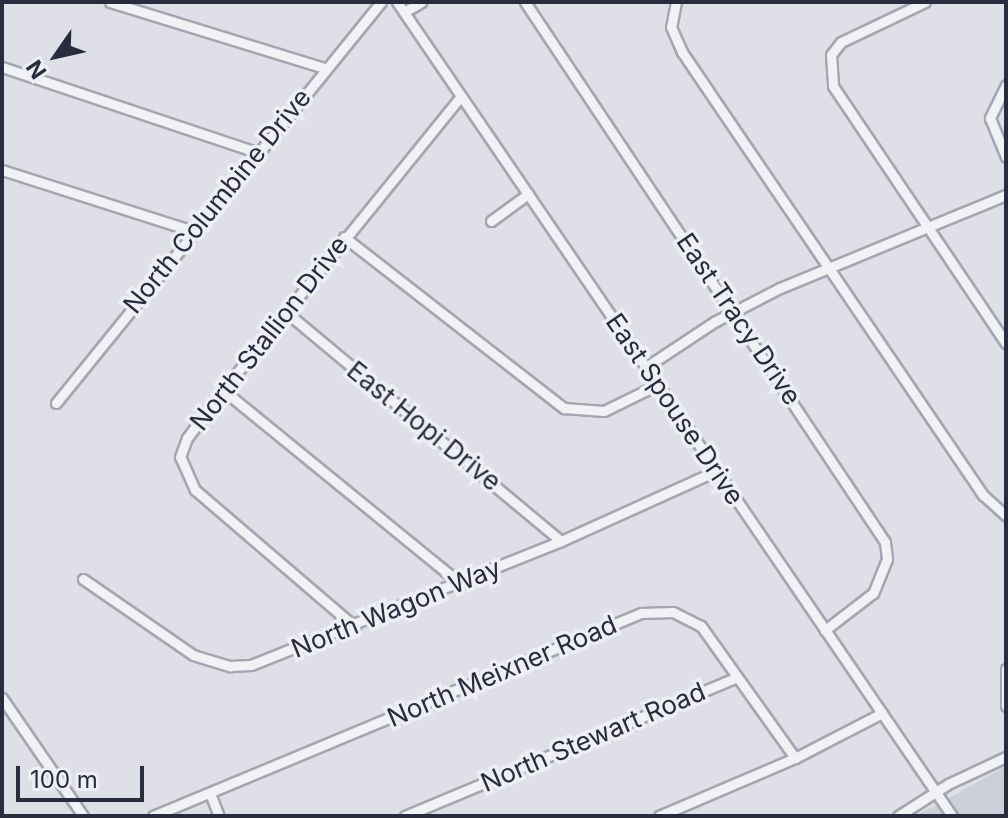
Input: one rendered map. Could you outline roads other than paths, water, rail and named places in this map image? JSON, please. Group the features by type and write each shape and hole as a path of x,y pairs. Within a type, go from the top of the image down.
{"street":[{"path":"110,2 324,68"},
{"name":"North Columbine Drive","path":"56,403 324,68 381,2"},
{"name":"East Spouse Drive","path":"397,2 952,816"},
{"path":"404,12 421,2"},
{"name":"East Tracy Drive","path":"525,2 734,310 885,542 887,559 873,593 825,630"},
{"path":"676,2 671,27 682,52 983,495 1006,516"},
{"path":"925,2 841,42 829,69 841,101 1006,343"},
{"path":"2,67 256,152"},
{"path":"1006,85 990,118 1006,157"},
{"name":"North Stallion Drive","path":"355,627 195,490 184,474 180,457 187,438 223,390 460,97"},
{"path":"2,170 193,231"},
{"path":"491,221 528,194"},
{"path":"646,367 734,310 1006,195"},
{"path":"344,237 564,408 604,411 657,385"},
{"name":"East Hopi Drive","path":"286,312 561,541"},
{"path":"223,390 460,583"},
{"name":"North Wagon Way","path":"83,579 174,644 230,666 251,665 355,627 561,541 716,471"},
{"name":"North Meixner Road","path":"153,816 641,613 689,616 795,758"},
{"path":"1006,669 1006,706"},
{"name":"North Stewart Road","path":"405,816 737,677"},
{"path":"2,698 83,816"},
{"path":"659,816 795,758 882,713"},
{"path":"898,816 1006,757"},
{"path":"210,793 219,816"}]}
